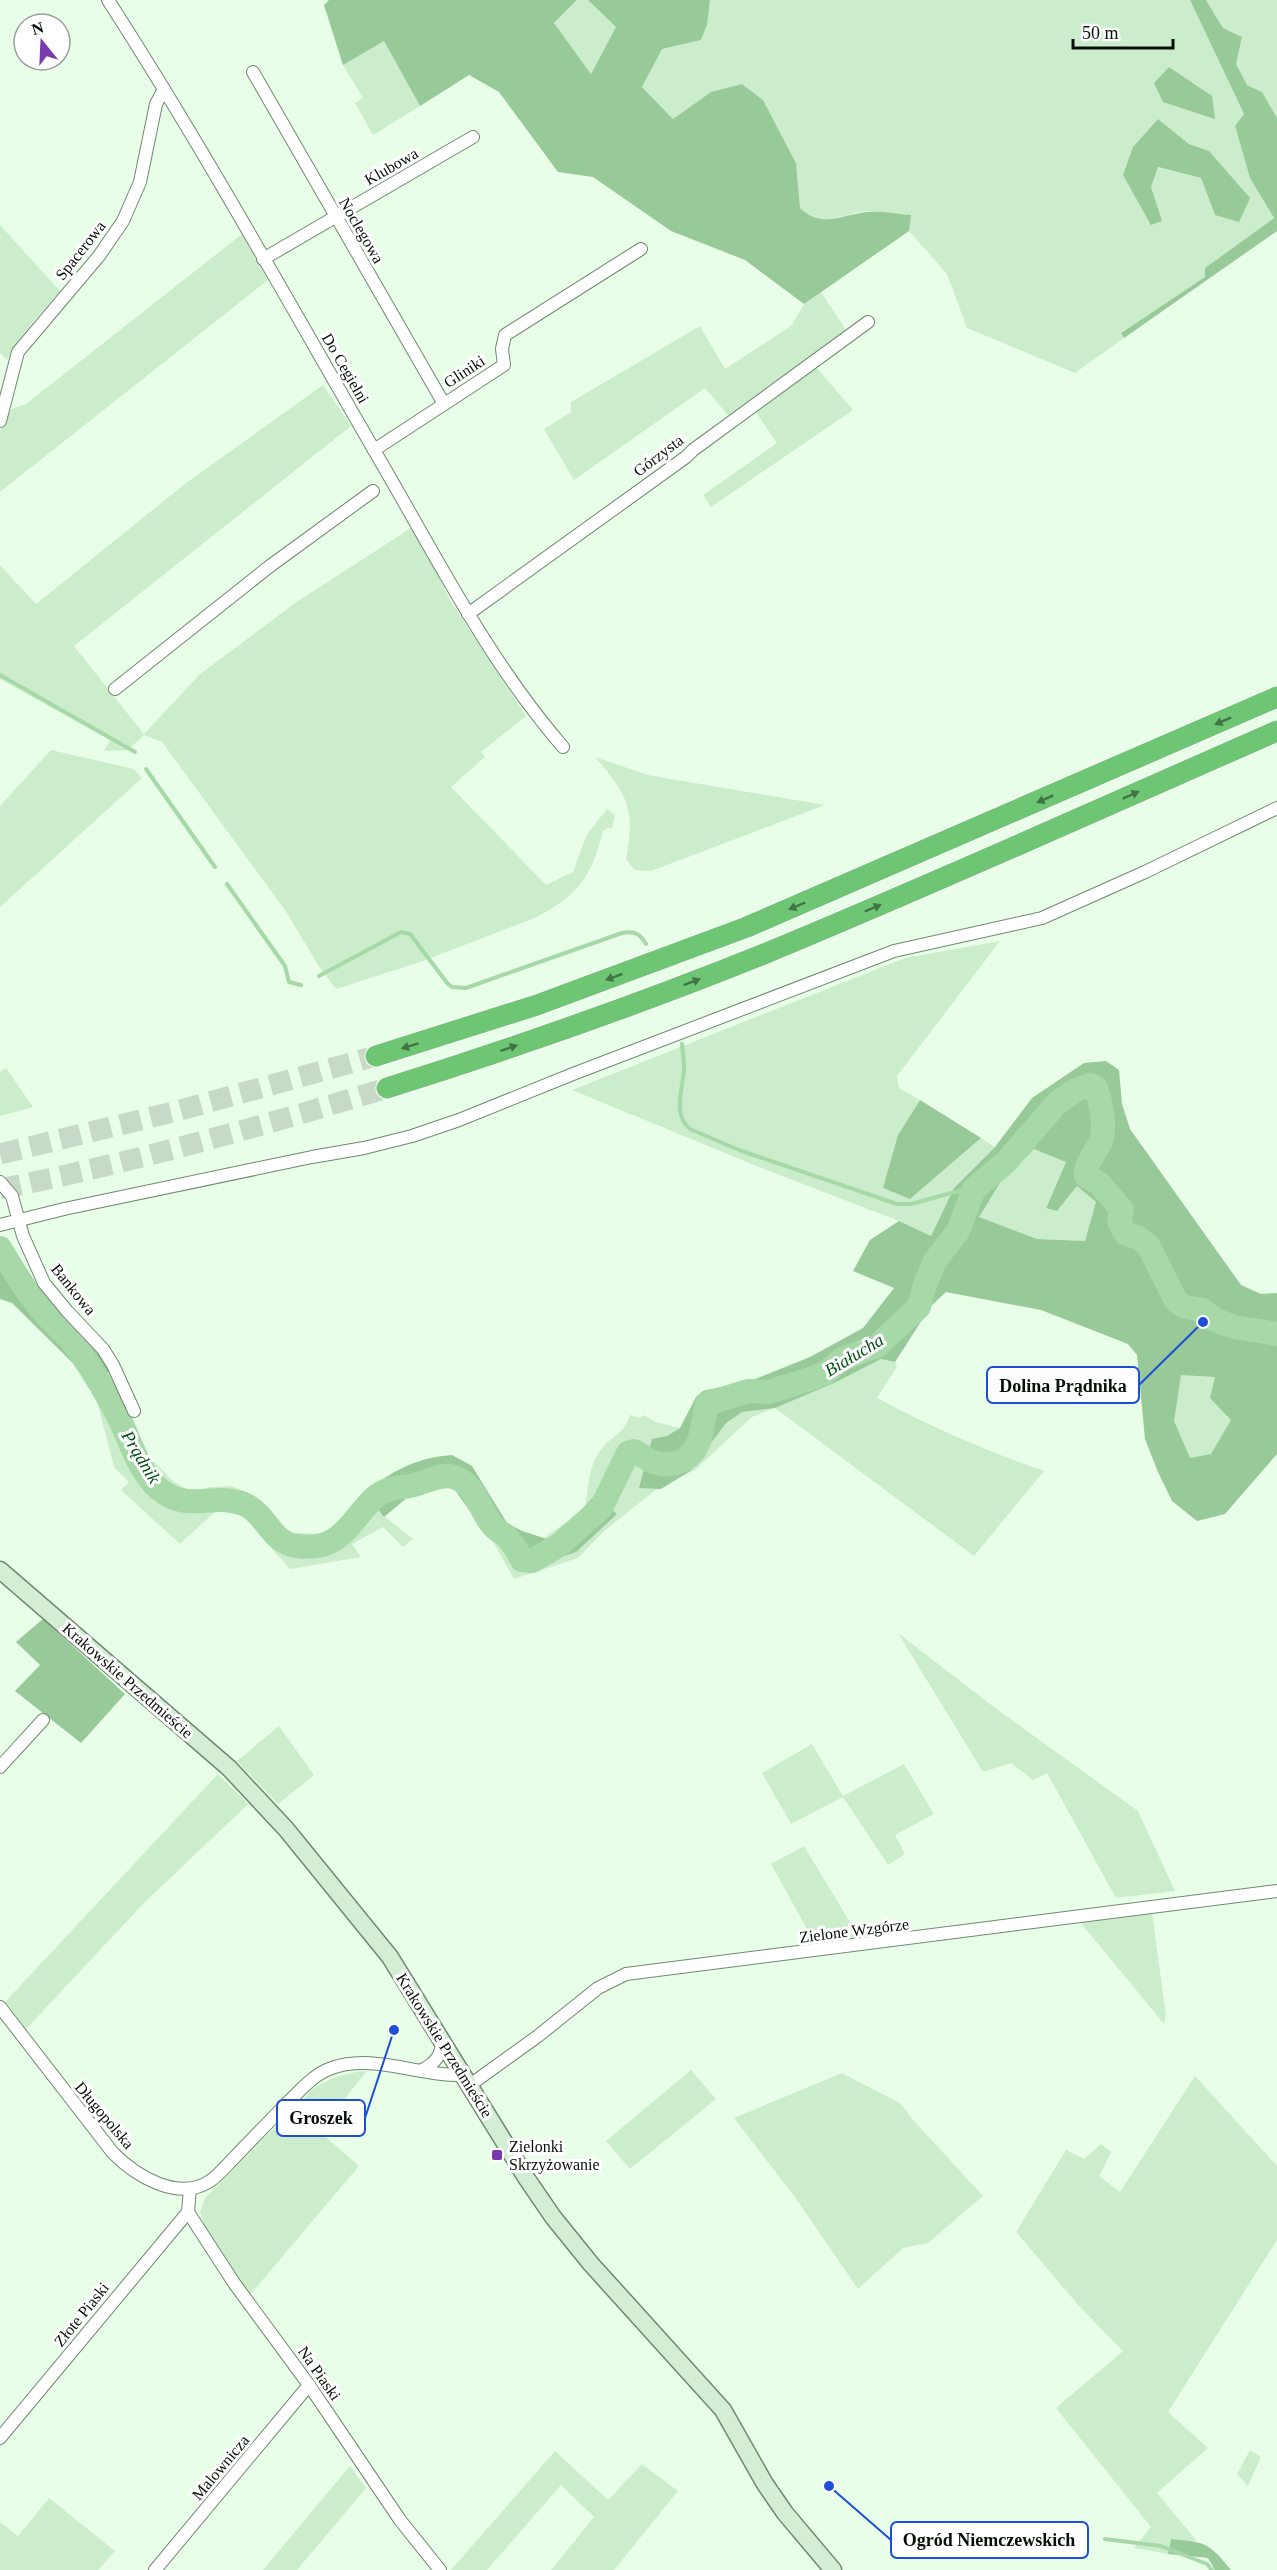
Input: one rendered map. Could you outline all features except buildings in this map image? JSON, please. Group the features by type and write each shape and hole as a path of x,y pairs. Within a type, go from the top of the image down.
{"highway":[{"path":"376,1056 537,1005 747,927 1277,697"},
{"path":"387,1088 534,1040 753,958 906,894 1277,731"}],"main road":[{"name":"Krakowskie Przedmieście","path":"0,1570 230,1768 275,1816 390,1957 527,2179 553,2217 591,2264 723,2410 765,2484 804,2537 833,2570"}],"street":[{"name":"Do Cegielni","path":"108,0 165,89 468,614 542,723 563,747"},
{"name":"Noclegowa","path":"253,72 444,404"},
{"name":"Spacerowa","path":"0,421 18,352 99,256 123,221 140,182 156,104 165,89"},
{"name":"Klubowa","path":"263,259 473,137"},
{"name":"Gliniki","path":"374,450 504,365 502,349 505,336 641,249"},
{"name":"Górzysta","path":"468,614 686,458 693,450 868,322"},
{"path":"115,689 270,566 373,491"},
{"path":"0,1225 135,1193 364,1148 412,1136 459,1120 894,951 1042,918 1145,872 1277,808"},
{"name":"Bankowa","path":"0,1182 12,1196 18,1220 44,1283 103,1349 134,1411"},
{"path":"0,1767 43,1720"},
{"name":"Zielone Wzgórze","path":"467,2080 538,2036 598,1988 626,1974 1277,1891"},
{"name":"Długopolska","path":"0,2007 78,2110 121,2161 131,2170 151,2180 172,2187 190,2189"},
{"path":"422,2070 437,2059 442,2045 441,2038"},
{"path":"188,2212 190,2189 211,2181 296,2094 320,2074 354,2063 422,2070 467,2080"},
{"name":"Na Piaski","path":"188,2212 234,2283 309,2385 400,2520 440,2570"},
{"name":"Złote Piaski","path":"0,2438 188,2212"},
{"name":"Malownicza","path":"155,2570 309,2385"}],"green space":[{"path":"329,0 577,0 554,23 591,74 616,27 588,0 710,0 707,25 701,40 662,49 642,87 673,119 711,92 742,84 763,100 796,163 800,208 816,218 824,219 872,212 911,215 909,231 804,304 745,260 671,231 593,177 558,172 499,92 469,75 420,106 384,41 343,65 324,5"},
{"path":"577,0 588,0 616,27 591,74 554,23"},
{"path":"710,0 1190,0 1244,114 1235,126 1250,178 1274,218 1205,268 1206,277 1122,332 1124,338 1075,373 967,328 947,274 909,231 910,215 872,211 818,219 800,208 796,163 763,100 742,84 711,92 673,119 642,87 662,49 701,40 707,25","holes":["1158,119 1189,144 1209,151 1215,215 1201,178 1157,167 1151,187"]},
{"path":"1190,0 1206,0 1223,28 1242,37 1236,64 1247,85 1262,92 1277,118 1277,231 1124,338 1121,333 1205,277 1205,268 1274,218 1250,178 1235,126 1244,114"},
{"path":"1206,0 1277,0 1277,118 1262,92 1247,85 1236,64 1242,37 1223,28"},
{"path":"384,41 420,106 373,135 355,103 363,98 343,65"},
{"path":"1169,67 1212,96 1215,119 1163,102 1154,83"},
{"path":"1158,119 1189,144 1209,151 1250,198 1239,222 1215,215 1201,178 1158,167 1151,187 1162,221 1151,225 1123,175 1133,147"},
{"path":"0,225 60,291 38,316 7,360 0,353"},
{"path":"242,234 268,280 0,492 0,432 9,410 26,404"},
{"path":"821,292 848,333 730,418 705,388 574,480 544,429 571,412 571,402 700,326 725,369 791,326 804,304"},
{"path":"815,366 853,410 711,507 703,495 777,443 755,411"},
{"path":"323,385 351,426 74,646 144,734 200,674 295,603 414,526 451,602 526,716 481,752 485,757 451,787 546,885 573,872 587,834 607,809 615,815 612,829 608,828 603,831 588,873 573,892 551,909 537,917 420,962 336,989 320,968 285,910 162,742 144,735 128,750 104,751 110,740 0,679 0,565 36,604 186,483"},
{"path":"51,750 134,769 142,778 0,907 0,806"},
{"path":"595,757 648,775 825,805 651,871 634,870 626,859 630,827 626,803 615,782"},
{"path":"1000,941 897,1076 899,1088 920,1100 898,1135 910,1199 981,1138 995,1147 954,1188 931,1236 899,1221 759,1167 572,1090 905,958"},
{"path":"1106,1061 1119,1070 1122,1104 1130,1129 1241,1285 1261,1294 1277,1293 1277,1454 1225,1514 1197,1521 1172,1501 1145,1439 1137,1355 1128,1344 1041,1310 946,1292 931,1306 895,1362 881,1359 834,1383 775,1408 742,1412 726,1423 690,1471 661,1489 639,1488 652,1439 667,1436 680,1428 696,1397 703,1391 755,1379 810,1357 863,1328 894,1288 853,1271 870,1240 899,1221 931,1236 954,1188 995,1147 1032,1098 1084,1063","holes":["1034,1149 1066,1162 1046,1208 1057,1211 1077,1186 1096,1202 1085,1241 1037,1239 979,1217 1001,1181","1181,1375 1215,1377 1210,1398 1231,1420 1211,1454 1190,1458 1174,1421"]},
{"path":"1082,1066 1105,1080 1111,1093 1116,1163 1126,1193 1142,1209 1157,1247 1201,1306 1254,1324 1268,1320 1277,1314 1277,1441 1272,1449 1200,1517 1170,1488 1155,1452 1141,1352 1163,1310 1165,1290 1134,1256 1129,1232 1122,1222 1097,1209 1096,1205 1085,1241 1037,1239 979,1217 984,1207 961,1238 915,1329 838,1380 881,1359 895,1362 897,1367 877,1398 959,1438 1044,1471 974,1556 775,1408 752,1417 695,1470 658,1488 603,1532 578,1558 514,1579 465,1492 452,1481 414,1489 384,1516 413,1539 403,1547 383,1527 352,1544 361,1557 290,1569 243,1516 217,1510 180,1544 121,1490 129,1482 114,1467 92,1382 110,1371 148,1456 174,1482 191,1491 231,1486 251,1494 266,1507 280,1528 293,1533 322,1534 343,1519 364,1492 368,1496 367,1494 431,1463 449,1462 474,1474 525,1557 549,1534 585,1510 594,1461 603,1447 622,1430 630,1415 640,1418 644,1415 656,1422 680,1428 675,1432 679,1434 704,1396 781,1377 865,1331 895,1304 902,1276 935,1246 938,1235 948,1222 961,1190","holes":["1079,1107 1086,1125 1085,1145 1095,1200 1077,1186 1057,1211 1046,1207 1066,1162 1035,1149"]},
{"path":"6,1068 33,1107 0,1116 0,1072"},
{"path":"920,1100 981,1138 910,1199 883,1188 898,1135"},
{"path":"10,1247 29,1277 60,1312 98,1349 110,1371 92,1382 12,1303 0,1299 0,1249"},
{"path":"452,1455 472,1466 507,1523 522,1531 547,1539 563,1530 595,1495 617,1514 576,1552 536,1565 517,1563 484,1531 455,1490 439,1485 409,1496 384,1517 364,1492 415,1462"},
{"path":"43,1619 125,1694 81,1743 15,1691 40,1665 16,1642"},
{"path":"898,1633 994,1707 1138,1811 1175,1891 1116,1898 1047,1773 1033,1780 1011,1763 983,1772"},
{"path":"279,1726 314,1775 278,1804 237,1761"},
{"path":"812,1744 843,1796 904,1764 934,1814 895,1835 905,1854 888,1865 843,1797 791,1824 762,1773"},
{"path":"218,1774 248,1804 143,1904 26,2029 5,2002"},
{"path":"804,1846 859,1937 816,1945 771,1864"},
{"path":"1152,1913 1166,2015 1164,2024 1080,1922"},
{"path":"691,2070 716,2099 630,2169 606,2141"},
{"path":"367,2071 319,2131 359,2166 249,2296 206,2230 200,2212 205,2198 313,2089 338,2076"},
{"path":"842,2073 900,2103 983,2196 928,2243 903,2248 858,2289 797,2200 734,2118"},
{"path":"1195,2076 1277,2166 1277,2240 1168,2412 1208,2448 1157,2493 1197,2541 1171,2539 1168,2554 1134,2548 1151,2527 1056,2408 1123,2351 1079,2306 1016,2232 1066,2150 1084,2159 1101,2144 1111,2152 1099,2176 1120,2192"},
{"path":"1250,2450 1261,2457 1248,2486 1237,2474"},
{"path":"555,2451 608,2500 642,2464 678,2491 614,2570 551,2570 594,2517 561,2485 487,2570 451,2570"},
{"path":"350,2466 366,2488 297,2570 263,2570"},
{"path":"49,2498 115,2551 98,2570 0,2570 0,2522 18,2536"},
{"path":"1171,2539 1192,2541 1212,2549 1231,2570 1215,2570 1208,2558 1168,2554"}],"waterway":[{"path":"0,675 135,752"},
{"path":"146,769 215,867"},
{"path":"227,884 285,966 289,982 301,985"},
{"path":"319,976 401,932 410,934 448,984 452,987 466,988 622,933 636,934 646,944"},
{"path":"682,1044 684,1069 680,1109 681,1116 690,1129 739,1150 897,1204 911,1204 977,1186"},
{"name":"Białucha","path":"0,1248 33,1299 74,1344 89,1366 116,1413 141,1467 152,1482 170,1496 181,1500 224,1500 246,1505 260,1516 281,1540 297,1546 312,1547 324,1545 333,1540 342,1534 377,1495 395,1488 449,1476 468,1486 488,1520 507,1537 522,1560 532,1561 558,1546 601,1508 628,1453 634,1451 659,1463 681,1461 697,1446 707,1404 748,1391 768,1392 807,1380 826,1373 842,1359 877,1346 919,1307 925,1284 935,1261 958,1231 974,1189 1006,1162 1057,1103 1076,1090 1090,1085 1096,1088 1098,1094 1103,1128 1101,1141 1089,1163 1086,1176 1099,1183 1122,1210 1119,1221 1126,1234 1139,1238 1148,1245 1176,1301 1185,1307 1203,1310 1213,1319 1234,1327 1277,1334"},
{"path":"1105,2539 1161,2546 1207,2564 1212,2570"}],"tunnel":[{"path":"0,1154 177,1111 376,1056"},
{"path":"0,1189 98,1168 195,1143 387,1088"}],"place":[{"name":"Dolina Prądnika","path":"1203,1322"},
{"name":"Groszek","path":"394,2030"},
{"name":"Zielonki Skrzyżowanie","path":"497,2155"},
{"name":"Ogród Niemczewskich","path":"829,2486"}],"water label":[{"name":"Prądnik","path":"141,1457"}]}
